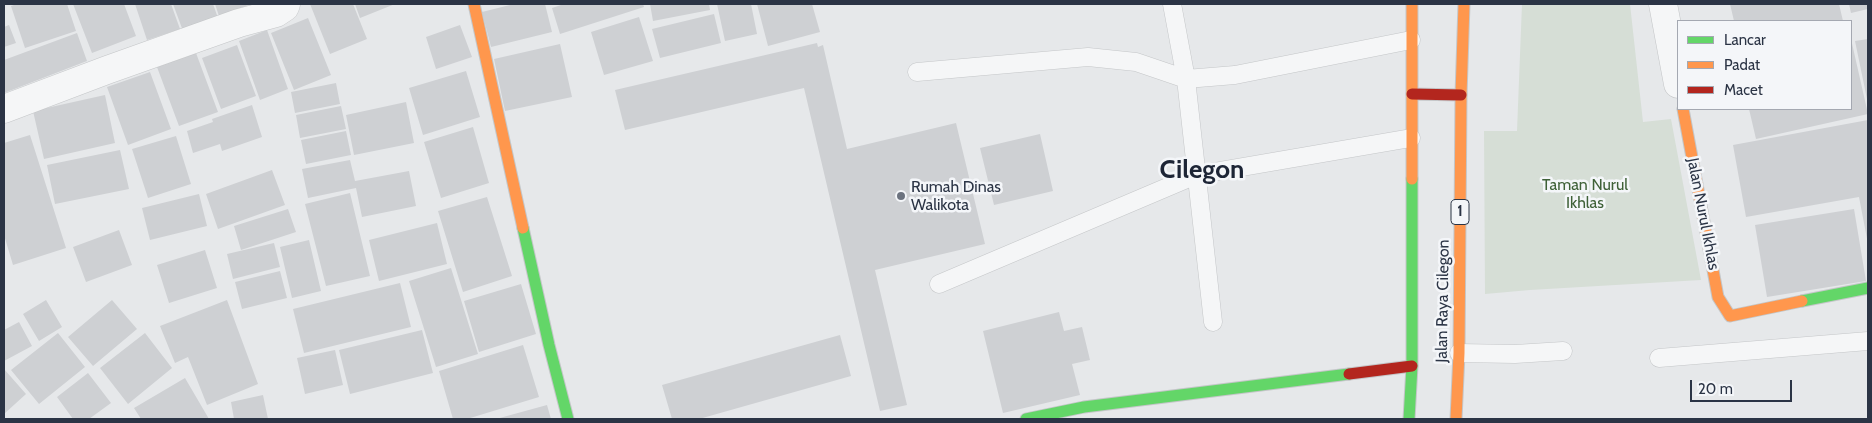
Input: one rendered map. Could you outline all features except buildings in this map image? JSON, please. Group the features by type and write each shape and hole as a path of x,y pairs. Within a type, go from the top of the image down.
{"main road":[{"path":"474,4 549,345 568,419"},
{"name":"Jalan Raya Cilegon","path":"1409,419 1412,366 1412,4"},
{"name":"Jalan Raya Cilegon","path":"1456,419 1459,353 1461,94 1464,4"},
{"path":"1412,94 1461,94"},
{"name":"Jalan Nurul Ikhlas","path":"1683,110 1718,297 1730,316 1868,288"},
{"path":"1026,419 1084,406 1412,366"}],"street":[{"path":"4,110 201,36 276,13 285,7 286,4"},
{"path":"1663,4 1677,79"}],"lane":[{"path":"1172,4 1186,78 1212,322"},
{"path":"917,72 1088,57 1136,62 1186,78 1235,75 1412,40"},
{"path":"940,284 1196,175 1411,138"},
{"path":"1659,358 1868,342"},
{"path":"1459,353 1515,354 1563,351"}],"green space":[{"name":"Taman Nurul Ikhlas","path":"1522,4 1630,4 1643,122 1671,119 1701,280 1485,294 1484,131 1517,131"}],"traffic: fast":[{"path":"1409,419 1412,366 1412,179"},
{"path":"523,228 549,345 568,419"},
{"path":"1802,301 1868,288"},
{"path":"1026,419 1084,407 1349,374"}],"traffic: slow":[{"path":"474,4 523,228"},
{"path":"1412,4 1412,179"},
{"path":"1456,419 1459,353 1461,95 1464,4"},
{"path":"1683,110 1718,297 1730,316 1802,301"}],"traffic: jam":[{"path":"1412,94 1461,95"},
{"path":"1349,374 1412,366"}],"place":[{"name":"Rumah Dinas Walikota","path":"901,196"}],"district":[{"name":"Cilegon","path":"1202,170"}]}
